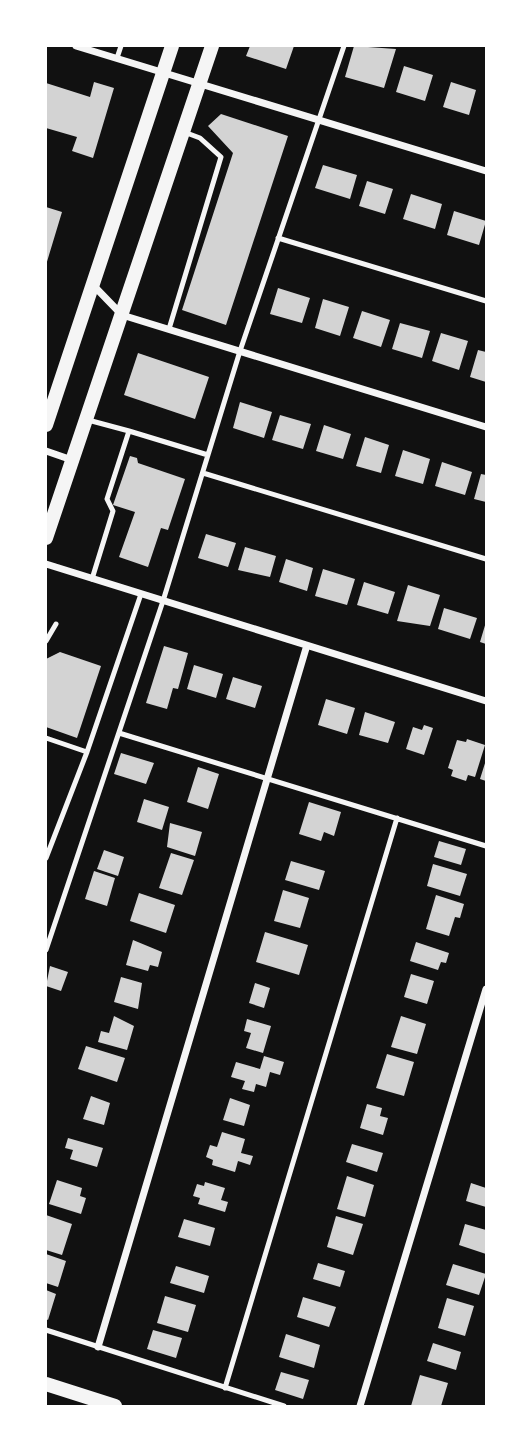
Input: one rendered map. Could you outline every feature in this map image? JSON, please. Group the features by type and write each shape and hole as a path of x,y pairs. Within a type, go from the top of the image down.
{"main road":[{"path":"46,425 172,46"},
{"path":"46,538 212,46"},
{"path":"46,1384 115,1406"}],"street":[{"path":"76,46 486,171"},
{"path":"92,284 122,315 486,427"},
{"path":"46,451 72,460"},
{"path":"46,564 486,701"},
{"path":"98,1347 307,645"},
{"path":"360,1406 486,989"}],"lane":[{"path":"117,58 121,46"},
{"path":"46,950 163,601 240,351 344,46"},
{"path":"169,329 220,158 200,138 182,131"},
{"path":"278,238 486,301"},
{"path":"86,420 208,455"},
{"path":"92,579 113,511 107,499 129,431"},
{"path":"203,473 486,559"},
{"path":"46,859 87,752 141,594"},
{"path":"46,641 56,624"},
{"path":"119,733 486,846"},
{"path":"46,738 87,752"},
{"path":"225,1388 397,818"},
{"path":"46,1330 285,1406"}],"building":[{"path":"250,46 294,46 286,69 246,56"},
{"path":"354,46 396,49 384,88 345,77"},
{"path":"404,66 433,75 425,101 396,92"},
{"path":"94,82 114,88 93,158 72,151 77,137 46,128 46,83 90,97"},
{"path":"451,82 476,90 469,115 443,107"},
{"path":"221,114 288,136 226,325 182,310 233,153 208,126"},
{"path":"323,165 357,175 350,199 315,188"},
{"path":"367,181 393,189 385,214 359,206"},
{"path":"411,194 442,204 435,229 403,219"},
{"path":"46,207 62,212 46,265"},
{"path":"454,211 486,221 479,245 447,235"},
{"path":"278,288 310,298 302,323 270,314"},
{"path":"323,299 349,307 340,336 315,328"},
{"path":"362,311 390,320 381,347 353,338"},
{"path":"400,323 430,331 422,358 392,349"},
{"path":"441,333 468,341 459,370 432,361"},
{"path":"478,350 486,352 486,382 470,377"},
{"path":"138,353 209,377 195,419 124,395"},
{"path":"240,402 272,412 264,438 233,428"},
{"path":"280,415 311,424 303,449 272,440"},
{"path":"324,425 351,434 343,459 316,451"},
{"path":"365,437 389,445 381,473 356,466"},
{"path":"403,450 430,459 423,484 395,476"},
{"path":"130,456 137,458 138,463 185,479 168,530 161,528 148,567 119,557 135,512 113,505"},
{"path":"442,462 472,472 465,495 435,486"},
{"path":"481,474 486,475 486,502 474,499"},
{"path":"206,534 236,543 228,567 198,558"},
{"path":"245,547 276,556 270,577 238,570"},
{"path":"286,559 313,568 307,591 279,582"},
{"path":"323,569 355,579 347,605 315,596"},
{"path":"364,582 395,592 388,614 357,605"},
{"path":"408,585 440,595 430,626 397,621"},
{"path":"444,608 477,618 470,639 438,629"},
{"path":"486,622 486,644 480,642"},
{"path":"164,646 188,653 178,689 173,688 167,709 146,703"},
{"path":"60,652 101,666 77,738 46,727 46,659"},
{"path":"194,665 223,674 216,698 187,689"},
{"path":"233,677 262,686 255,708 226,699"},
{"path":"326,699 355,708 347,734 318,725"},
{"path":"365,712 395,722 388,743 359,735"},
{"path":"424,725 433,728 424,755 406,749 413,727 422,730"},
{"path":"467,739 485,745 475,777 468,775 466,781 451,776 453,770 448,768 457,740 466,742"},
{"path":"121,753 154,763 146,784 114,774"},
{"path":"486,760 486,781 480,779"},
{"path":"198,767 219,774 208,809 187,802"},
{"path":"144,799 169,807 162,830 137,822"},
{"path":"309,802 341,812 334,836 324,832 321,841 299,834"},
{"path":"170,823 202,832 195,856 167,847"},
{"path":"439,841 466,849 461,865 434,857"},
{"path":"104,850 124,857 118,876 97,869"},
{"path":"171,853 194,860 182,895 159,888"},
{"path":"291,861 325,871 319,890 285,880"},
{"path":"433,864 467,874 460,896 427,886"},
{"path":"94,871 115,878 107,906 85,899"},
{"path":"283,890 309,898 300,928 274,921"},
{"path":"139,893 175,905 166,933 130,921"},
{"path":"436,895 464,904 460,918 455,917 449,936 426,929"},
{"path":"265,932 308,945 299,975 256,962"},
{"path":"133,940 162,952 158,967 150,965 148,971 126,965"},
{"path":"416,942 449,953 446,963 441,962 438,970 410,961"},
{"path":"50,966 68,972 61,991 46,986"},
{"path":"411,974 434,981 427,1004 404,997"},
{"path":"121,977 142,983 138,1009 114,1002"},
{"path":"255,983 270,988 264,1008 249,1003"},
{"path":"114,1016 134,1026 127,1050 98,1042 101,1031 109,1033"},
{"path":"401,1016 426,1024 417,1054 391,1047"},
{"path":"247,1019 271,1026 263,1053 246,1048 251,1033 244,1031"},
{"path":"86,1046 125,1058 117,1082 78,1069"},
{"path":"387,1054 414,1062 404,1096 376,1088"},
{"path":"264,1056 284,1062 280,1075 270,1072 266,1087 256,1084 254,1092 242,1089 245,1081 231,1077 236,1062 260,1069"},
{"path":"91,1096 110,1103 104,1125 83,1119"},
{"path":"230,1098 250,1105 244,1126 223,1120"},
{"path":"367,1104 382,1108 380,1116 388,1118 383,1135 360,1128"},
{"path":"222,1132 245,1139 241,1153 253,1156 250,1165 238,1161 235,1172 212,1165 213,1160 206,1157 210,1145 217,1147"},
{"path":"68,1138 103,1148 97,1167 70,1159 73,1150 65,1148"},
{"path":"352,1144 383,1153 377,1172 346,1162"},
{"path":"347,1176 374,1185 365,1217 337,1209"},
{"path":"57,1180 82,1188 80,1196 86,1198 81,1214 49,1204"},
{"path":"205,1182 225,1188 221,1200 228,1202 225,1212 198,1204 200,1198 193,1196 197,1184 204,1186"},
{"path":"471,1183 486,1188 486,1207 466,1201"},
{"path":"46,1215 72,1224 62,1255 46,1250"},
{"path":"336,1216 363,1224 353,1255 327,1247"},
{"path":"184,1219 215,1228 210,1246 178,1237"},
{"path":"465,1224 486,1230 486,1254 459,1245"},
{"path":"46,1254 66,1261 58,1287 46,1283"},
{"path":"318,1263 345,1271 340,1287 313,1279"},
{"path":"453,1264 486,1274 479,1295 446,1285"},
{"path":"176,1266 209,1276 204,1293 170,1283"},
{"path":"46,1290 56,1294 48,1320 46,1319"},
{"path":"165,1296 196,1305 188,1332 157,1323"},
{"path":"303,1297 336,1307 329,1327 297,1317"},
{"path":"447,1298 474,1306 465,1336 438,1328"},
{"path":"153,1330 182,1338 176,1358 147,1349"},
{"path":"286,1334 320,1345 314,1368 279,1357"},
{"path":"433,1343 461,1352 456,1370 427,1361"},
{"path":"281,1372 309,1380 303,1399 275,1390"},
{"path":"420,1375 448,1383 441,1406 411,1406"}]}
